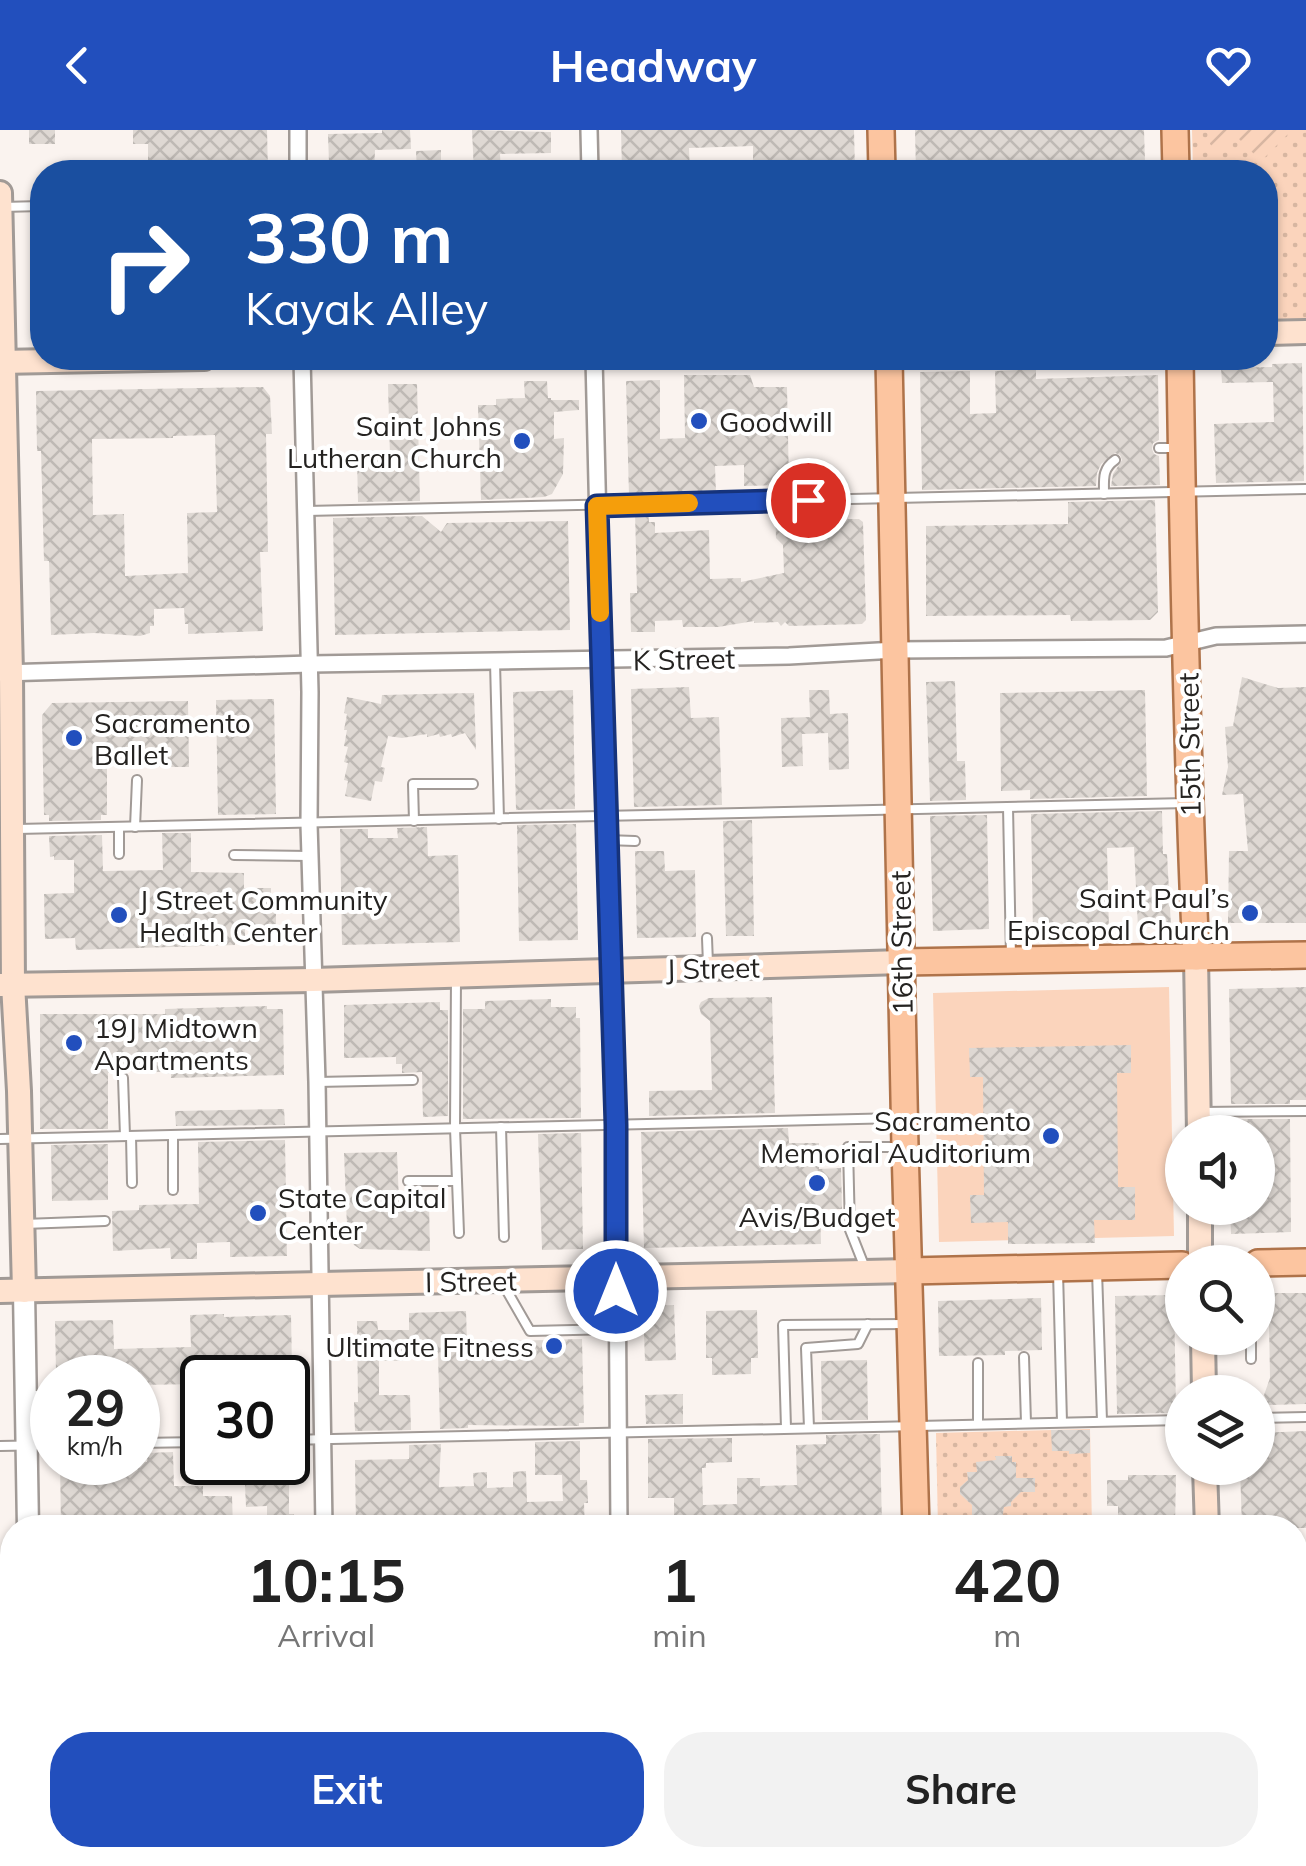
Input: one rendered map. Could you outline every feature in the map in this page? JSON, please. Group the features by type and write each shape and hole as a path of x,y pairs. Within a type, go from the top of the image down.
{"main road":[{"path":"880,130 881,160"},
{"path":"1175,130 1176,160"},
{"path":"0,193 3,516 12,829 7,985 10,1138 23,1224 24,1291"},
{"path":"1278,333 1306,332"},
{"path":"2,362 30,361"},
{"name":"16th Street","path":"889,370 915,1515"},
{"name":"15th Street","path":"1179,370 1170,448 1182,492 1198,1115"},
{"name":"J Street","path":"7,985 902,962 1306,956"},
{"path":"1275,1263 1306,1262"},
{"name":"I Street","path":"0,1291 1165,1264"},
{"path":"1206,1485 1207,1515"}],"street":[{"path":"298,130 298,160"},
{"path":"590,130 590,160"},
{"path":"302,370 324,1515"},
{"path":"594,370 616,1125 619,1515"},
{"name":"K Street","path":"6,673 789,656 896,650 1166,648 1216,636 1306,634"},
{"path":"24,1291 28,1515"}],"lane":[{"path":"0,207 30,206"},
{"path":"1104,494 1104,474 1115,460"},
{"path":"306,512 1306,489"},
{"path":"495,662 498,819"},
{"path":"135,826 137,780"},
{"path":"414,821 413,784 474,784"},
{"path":"12,829 605,816 706,818 1188,803"},
{"path":"1008,807 1012,960"},
{"path":"118,827 120,854"},
{"path":"606,840 636,841"},
{"path":"234,855 310,856"},
{"path":"708,938 708,969"},
{"path":"456,975 454,1128 459,1233"},
{"path":"123,1078 132,1183"},
{"path":"317,1082 413,1080"},
{"path":"1267,1115 1306,1111"},
{"path":"10,1138 904,1118"},
{"path":"502,1127 504,1236"},
{"path":"173,1135 173,1190"},
{"path":"867,1272 850,1230 848,1148 905,1147"},
{"path":"408,1182 457,1181"},
{"path":"23,1224 104,1222"},
{"path":"1097,1266 1102,1421"},
{"path":"1058,1267 1062,1422"},
{"path":"500,1280 530,1331 617,1329"},
{"path":"808,1428 806,1348 858,1344 868,1324"},
{"path":"786,1428 783,1326 910,1324"},
{"path":"1024,1357 1026,1423"},
{"path":"978,1363 978,1424"},
{"path":"1275,1418 1306,1417"},
{"path":"310,1439 1165,1420"},
{"path":"0,1446 27,1445"}],"shaded area":[{"path":"1192,130 1306,130 1306,320 1278,321 1278,160 1193,160"},
{"path":"1209,130 1292,130 1262,160 1233,133 1216,150 1210,144"},
{"path":"1169,987 1172,1115 1165,1115 1165,1225 1174,1225 1174,1236 939,1242 933,993"},
{"path":"1090,1429 1092,1515 938,1515 936,1433"}],"building":[{"path":"29,130 55,130 55,144 29,144"},
{"path":"133,130 267,130 268,160 148,160 148,144 133,144"},
{"path":"410,130 411,149 375,150 375,160 329,160 328,134"},
{"path":"472,130 551,132 551,153 500,154 500,160 473,160"},
{"path":"621,130 854,130 855,160 753,160 753,146 689,148 690,160 622,160"},
{"path":"915,130 1144,130 1145,160 916,160"},
{"path":"441,150 441,160 416,160 416,151"},
{"path":"1302,363 1304,481 1216,483 1214,424 1274,422 1273,382 1222,383 1221,370 1278,370 1278,364"},
{"path":"1036,370 1036,379 1158,375 1159,440 1152,449 1159,456 1160,485 1111,486 1122,460 1115,453 1101,464 1096,486 922,490 920,372 970,371 970,414 996,413 995,371"},
{"path":"684,375 750,375 754,387 787,387 789,485 744,486 744,465 715,466 716,494 629,496 626,381 660,380 660,439 685,438"},
{"name":"Saint Johns Lutheran Church","path":"524,381 547,381 551,400 579,400 579,410 554,412 554,439 564,438 563,474 552,494 544,497 481,500 478,405 496,405 496,399 525,398"},
{"path":"388,384 417,384 420,501 358,502 357,458 390,457"},
{"path":"263,387 270,396 272,434 266,434 268,552 260,552 263,631 188,634 184,608 154,609 154,626 150,626 150,633 140,636 51,635 36,391","holes":["215,435 217,512 187,513 188,573 125,576 124,514 93,515 92,439"]},
{"path":"1155,500 1158,612 1150,620 1071,621 1070,615 926,616 926,526 1068,524 1068,502"},
{"path":"775,508 788,520 863,522 866,620 862,624 789,626 785,622 781,626 778,622 754,621 683,627 682,620 655,621 655,632 631,632 630,593 637,593 635,511 648,511 649,522 655,522 655,533 709,530 710,579 741,578 741,582 784,573 783,545 776,538"},
{"path":"422,516 441,532 447,523 568,521 570,630 335,635 333,518"},
{"path":"1242,677 1278,688 1306,687 1306,923 1228,923 1229,851 1248,851 1243,794 1222,795 1228,767 1225,727 1233,726"},
{"path":"955,681 957,761 965,761 966,800 930,801 926,682"},
{"path":"689,687 691,718 719,717 722,805 634,807 631,689"},
{"path":"573,690 575,809 516,810 513,692"},
{"path":"809,690 829,690 830,714 848,713 849,769 829,770 828,733 802,734 803,766 782,767 781,718 810,717"},
{"path":"1145,690 1147,796 1030,799 1030,790 1001,791 1000,693"},
{"path":"474,693 476,750 465,733 452,737 388,736 382,782 375,781 371,801 345,796 347,697 381,704 382,695"},
{"path":"274,699 276,814 218,815 216,700"},
{"path":"188,701 189,767 159,767 159,762 107,764 107,815 101,815 101,820 49,821 49,815 44,815 42,715 52,703"},
{"path":"1162,811 1171,926 1138,928 1134,847 1107,848 1109,931 1033,933 1031,814"},
{"path":"987,815 989,929 933,931 930,816"},
{"path":"752,820 754,936 726,936 723,821"},
{"path":"576,824 578,940 519,941 517,825"},
{"path":"427,827 428,856 458,855 460,942 342,945 340,829 368,829 368,838 398,838 397,828"},
{"path":"162,833 191,833 191,872 244,873 244,888 271,888 271,902 283,909 276,914 276,926 270,934 264,928 245,929 245,941 235,941 235,945 76,950 75,938 45,939 44,894 74,893 74,860 50,857 49,836 102,835 103,871 163,870"},
{"path":"635,851 664,851 665,871 695,870 696,937 637,938"},
{"path":"1306,987 1306,1100 1290,1100 1290,1104 1231,1104 1229,989"},
{"path":"772,997 775,1113 649,1116 649,1091 712,1090 710,1021 701,1014 701,1002 709,998"},
{"path":"551,999 551,1007 576,1007 576,1018 580,1018 581,1118 463,1119 463,1009 485,1009 485,1001"},
{"path":"440,1002 440,1010 448,1010 448,1116 423,1117 422,1072 402,1073 402,1064 396,1064 396,1057 344,1058 344,1005"},
{"path":"165,1009 283,1009 284,1075 171,1078 166,1072 108,1073 108,1129 40,1129 40,1014 165,1014"},
{"name":"Sacramento Memorial Auditorium","path":"1131,1045 1131,1073 1117,1073 1118,1187 1135,1187 1135,1220 1094,1220 1095,1243 1008,1244 1008,1222 971,1223 970,1195 984,1195 983,1077 970,1077 969,1048"},
{"path":"284,1109 285,1125 176,1126 175,1111"},
{"path":"1275,1119 1290,1119 1291,1232 1231,1234 1231,1225 1275,1225"},
{"path":"788,1128 789,1143 819,1143 819,1169 841,1168 842,1209 820,1209 821,1244 644,1248 641,1132"},
{"path":"581,1133 583,1249 542,1250 538,1134"},
{"path":"285,1140 287,1256 230,1257 230,1242 197,1243 197,1259 171,1259 170,1248 113,1251 112,1211 139,1210 139,1205 199,1204 198,1142"},
{"path":"108,1144 108,1200 52,1201 51,1145"},
{"path":"397,1152 399,1202 429,1201 430,1251 360,1249 351,1238 351,1226 347,1226 344,1153"},
{"path":"1275,1293 1306,1293 1306,1404 1275,1405 1275,1375 1270,1375 1270,1355 1275,1355"},
{"path":"1165,1295 1165,1355 1175,1355 1175,1375 1165,1375 1165,1413 1117,1414 1115,1296"},
{"path":"1041,1298 1042,1350 939,1356 938,1301"},
{"path":"674,1305 676,1360 645,1361 643,1306"},
{"path":"757,1310 758,1358 751,1358 751,1374 712,1375 712,1358 706,1358 706,1311"},
{"path":"466,1311 467,1342 582,1339 584,1423 440,1429 438,1352 404,1353 403,1361 379,1361 379,1395 410,1395 411,1430 355,1431 357,1321 377,1321 378,1330 409,1330 409,1313"},
{"path":"190,1315 291,1315 292,1355 180,1355 180,1384 160,1385 160,1355 56,1355 55,1321 113,1320 114,1349 191,1347"},
{"path":"867,1360 868,1420 822,1420 821,1361"},
{"path":"683,1394 683,1424 646,1424 645,1395"},
{"path":"1051,1430 1090,1430 1090,1453 1052,1451"},
{"path":"1306,1431 1306,1515 1242,1515 1241,1485 1275,1485 1275,1432"},
{"path":"880,1434 882,1515 674,1515 674,1498 648,1498 648,1439 732,1438 732,1462 706,1463 706,1468 702,1468 703,1505 737,1504 737,1478 760,1478 760,1486 797,1485 796,1445 826,1444 826,1435"},
{"path":"580,1441 580,1480 587,1480 584,1515 356,1515 355,1460 409,1459 409,1445 441,1444 439,1487 474,1486 473,1473 487,1472 487,1488 513,1487 513,1472 526,1471 527,1502 563,1501 562,1475 535,1475 535,1442"},
{"path":"160,1452 173,1452 174,1486 203,1486 203,1496 232,1496 233,1515 61,1515 60,1485 160,1485"},
{"path":"995,1456 1012,1456 1016,1478 1035,1478 1035,1492 1021,1492 1011,1506 1004,1507 1003,1515 972,1515 972,1505 960,1494 960,1487 968,1480 967,1472 977,1472 976,1462 996,1460"},
{"path":"1128,1475 1165,1475 1165,1485 1176,1485 1175,1515 1118,1515 1118,1506 1107,1506 1107,1480 1128,1480"},
{"path":"245,1485 289,1485 289,1514 294,1515 267,1515 267,1506 246,1507"}],"slow traffic":[{"path":"600,613 597,506 689,503"}],"place":[{"name":"Goodwill","path":"699,421"},
{"name":"Saint Johns Lutheran Church","path":"522,441"},
{"name":"Sacramento Ballet","path":"74,738"},
{"name":"Saint Paul’s Episcopal Church","path":"1250,913"},
{"name":"J Street Community Health Center","path":"119,915"},
{"name":"19J Midtown Apartments","path":"74,1043"},
{"name":"Sacramento Memorial Auditorium","path":"1051,1136"},
{"name":"Avis/Budget","path":"817,1183"},
{"name":"State Capital Center","path":"258,1213"},
{"name":"Ultimate Fitness","path":"554,1346"}],"route":[{"path":"616,1291 616,1125 597,506 808,500"}]}
